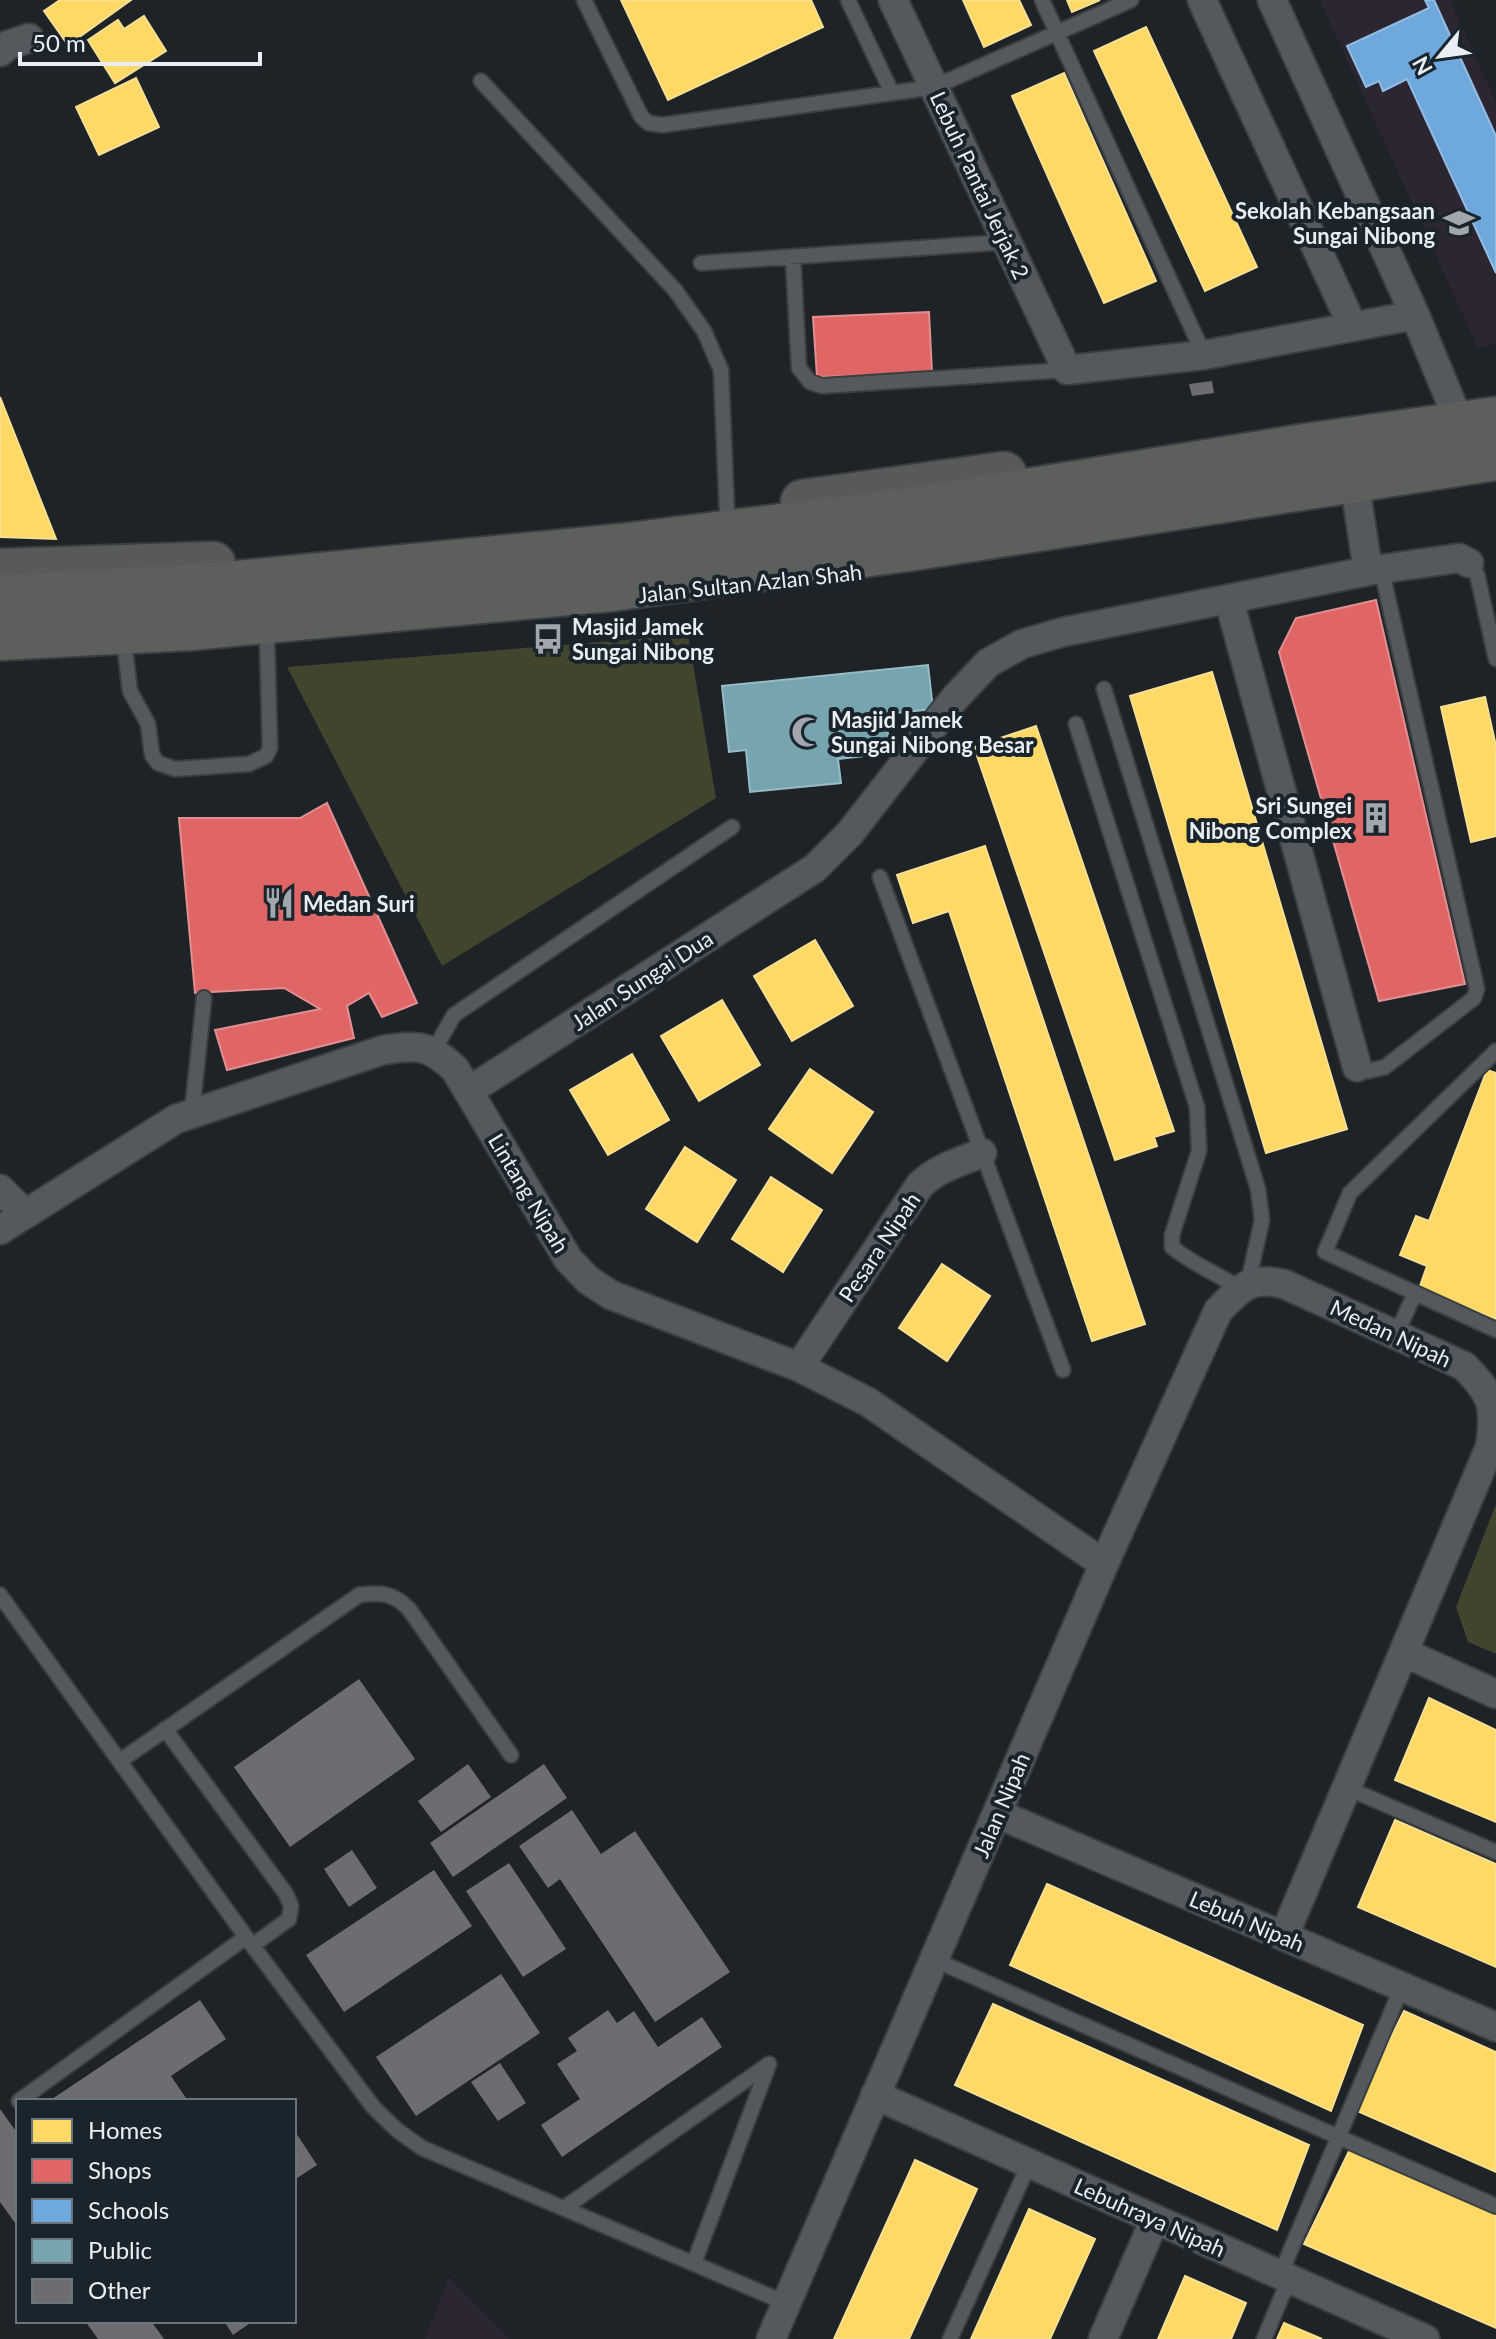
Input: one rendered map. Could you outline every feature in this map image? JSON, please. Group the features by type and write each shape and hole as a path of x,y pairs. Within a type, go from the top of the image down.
{"highway":[{"path":"0,597 227,584 621,546 909,510 1496,419"},
{"name":"Jalan Sultan Azlan Shah","path":"0,638 191,628 612,589 922,547 1496,458"}],"main road":[{"path":"0,571 307,561 612,530 1453,407 1496,404"},
{"name":"Jalan Sultan Azlan Shah","path":"0,659 267,638 907,565 1496,470"}],"street":[{"name":"Lebuh Pantai Jerjak 2","path":"893,0 1067,370"},
{"path":"1202,0 1353,327"},
{"path":"1272,0 1415,315 1453,407"},
{"path":"0,52 8,45 29,38"},
{"path":"1067,370 1204,355 1415,315"},
{"path":"1356,492 1374,570"},
{"name":"Jalan Sungai Dua","path":"469,1091 815,868 850,833 955,698 988,663 1022,644 1063,632 1374,570 1459,558 1469,563"},
{"path":"1229,600 1357,1067"},
{"path":"0,1230 176,1119 383,1050 408,1047 434,1050"},
{"name":"Lintang Nipah","path":"434,1050 455,1069 568,1259 588,1280 638,1307 799,1367 868,1402 1104,1564"},
{"name":"Pesara Nipah","path":"799,1367 920,1185 932,1174 982,1153"},
{"path":"0,1189 25,1214"},
{"name":"Medan Nipah","path":"1244,1286 1266,1280 1284,1284 1464,1366 1481,1384 1494,1405 1495,1423 1490,1447 1284,1936"},
{"name":"Jalan Nipah","path":"771,2339 1104,1564 1218,1311 1244,1286"},
{"path":"1405,1653 1496,1694"},
{"name":"Lebuh Nipah","path":"998,1814 1496,2027"},
{"name":"Lebuhraya Nipah","path":"875,2095 1424,2339"},
{"path":"1103,2339 1155,2219"}],"lane":[{"path":"584,0 641,116 648,123 662,125 934,87 1131,0"},
{"path":"848,0 892,93"},
{"path":"1042,0 1204,355"},
{"path":"481,81 675,290 704,331 721,370 727,513"},
{"path":"701,263 1007,242"},
{"path":"793,258 799,368 810,382 822,386 1067,370"},
{"path":"1469,563 1477,574 1496,659"},
{"path":"1357,1067 1368,1071 1385,1067 1474,998 1477,989 1374,570"},
{"path":"125,649 130,691 148,724 152,755 158,763 175,769 249,764 266,756 270,748 267,638"},
{"path":"1076,724 1197,1107 1199,1151 1172,1235 1172,1247 1183,1256 1244,1286 1262,1220 1258,1189 1104,689"},
{"path":"434,1050 454,1015 732,827"},
{"path":"880,877 1063,1370"},
{"path":"192,1113 204,998"},
{"path":"1496,1051 1350,1193 1325,1252 1496,1330"},
{"path":"1396,1335 1414,1295"},
{"path":"120,1761 359,1595 379,1592 396,1596 409,1609 511,1755"},
{"path":"0,1595 250,1941 374,2108 397,2130 422,2148 786,2303"},
{"path":"21,2099 250,1941 289,1919 291,1906 286,1894 165,1729"},
{"path":"1347,1788 1496,1852"},
{"path":"935,1960 1496,2206"},
{"path":"1264,2339 1338,2137 1402,1987"},
{"path":"564,2208 769,2064 694,2263"},
{"path":"950,2339 1029,2164"}],"shaded area":[{"name":"Sekolah Kebangsaan Sungai Nibong","path":"1320,0 1450,0 1496,103 1496,344 1478,348"},
{"path":"449,2278 510,2339 425,2339"}],"green space":[{"path":"688,635 716,798 442,966 287,667"},
{"path":"1496,1504 1496,1654 1468,1642 1456,1607"}],"building: Homes":[{"path":"60,0 131,0 68,45 44,11"},
{"path":"621,0 811,0 823,27 668,100"},
{"path":"963,0 1019,0 1031,25 984,47"},
{"path":"1067,0 1100,0 1072,12"},
{"path":"144,16 166,51 115,83 88,40 118,20 124,29"},
{"path":"1146,27 1257,267 1205,291 1094,51"},
{"path":"1064,73 1156,281 1104,303 1012,96"},
{"path":"136,78 159,127 99,155 76,107"},
{"path":"0,397 56,539 0,537"},
{"path":"1212,672 1347,1129 1266,1153 1130,696"},
{"path":"1485,697 1496,746 1496,836 1471,842 1441,707"},
{"path":"1036,726 1174,1131 1154,1137 1157,1146 1115,1160 974,747"},
{"path":"985,846 1145,1324 1092,1341 949,911 913,923 897,875"},
{"path":"815,940 853,1006 792,1041 754,976"},
{"path":"722,1000 760,1065 699,1101 661,1036"},
{"path":"632,1054 669,1120 608,1155 570,1090"},
{"path":"810,1069 873,1112 832,1173 769,1129"},
{"path":"1487,1070 1496,1073 1496,1319 1419,1289 1427,1266 1400,1255 1416,1216 1429,1221"},
{"path":"685,1147 736,1180 697,1242 646,1209"},
{"path":"771,1177 822,1210 783,1272 732,1239"},
{"path":"942,1264 990,1296 947,1361 899,1328"},
{"path":"1429,1698 1496,1730 1496,1822 1395,1780"},
{"path":"1395,1820 1496,1864 1496,1967 1358,1907"},
{"path":"1047,1884 1363,2025 1331,2111 1010,1965"},
{"path":"993,2004 1309,2145 1277,2230 955,2085"},
{"path":"1404,2011 1496,2052 1496,2172 1355,2110"},
{"path":"1352,2145 1496,2209 1496,2328 1304,2244"},
{"path":"915,2160 977,2189 909,2339 834,2339"},
{"path":"1029,2209 1095,2239 1050,2339 971,2339"},
{"path":"1185,2276 1246,2303 1231,2339 1158,2339"},
{"path":"1284,2323 1322,2339 1277,2339"}],"building: Shops":[{"path":"929,312 932,373 817,377 813,317"},
{"name":"Sri Sungei Nibong Complex","path":"1376,600 1465,984 1379,1001 1279,652 1296,618"},
{"name":"Medan Suri","path":"327,803 417,1003 382,1017 369,993 347,1006 354,1038 227,1070 215,1030 320,1009 284,988 195,993 179,818 300,818"}],"building: Schools":[{"path":"1425,0 1434,0 1496,136 1496,273 1407,79 1383,91 1379,81 1366,87 1347,46 1429,8"}],"building: Public":[{"name":"Masjid Jamek Sungai Nibong Besar","path":"928,665 933,709 886,714 890,753 838,759 841,783 750,792 746,750 729,752 722,686"}],"building: Other":[{"path":"1212,381 1214,393 1192,396 1189,384"},
{"path":"359,1679 415,1759 290,1847 234,1767"},
{"path":"468,1764 491,1797 441,1832 418,1801"},
{"path":"544,1764 567,1798 453,1877 430,1843"},
{"path":"572,1810 601,1854 635,1831 730,1972 655,2022 560,1879 548,1888 519,1846"},
{"path":"352,1850 377,1888 349,1907 324,1869"},
{"path":"509,1863 566,1949 523,1977 466,1891"},
{"path":"434,1870 472,1926 344,2012 306,1955"},
{"path":"501,1974 540,2033 416,2116 376,2057"},
{"path":"200,2000 226,2039 171,2076 187,2099 52,2099"},
{"path":"608,2010 617,2023 634,2011 658,2047 702,2017 722,2047 562,2157 541,2125 580,2099 557,2064 577,2051 568,2038"},
{"path":"500,2063 526,2103 498,2121 471,2082"},
{"path":"0,2109 16,2131 16,2224 0,2202"},
{"path":"296,2133 317,2165 296,2179"},
{"path":"86,2323 152,2323 164,2339 98,2339"},
{"path":"225,2323 250,2323 233,2335"}],"place":[{"name":"Sekolah Kebangsaan Sungai Nibong","path":"1459,223"},
{"name":"Masjid Jamek Sungai Nibong","path":"548,639"},
{"name":"Masjid Jamek Sungai Nibong Besar","path":"807,732"},
{"name":"Sri Sungei Nibong Complex","path":"1376,818"},
{"name":"Medan Suri","path":"279,903"}]}
